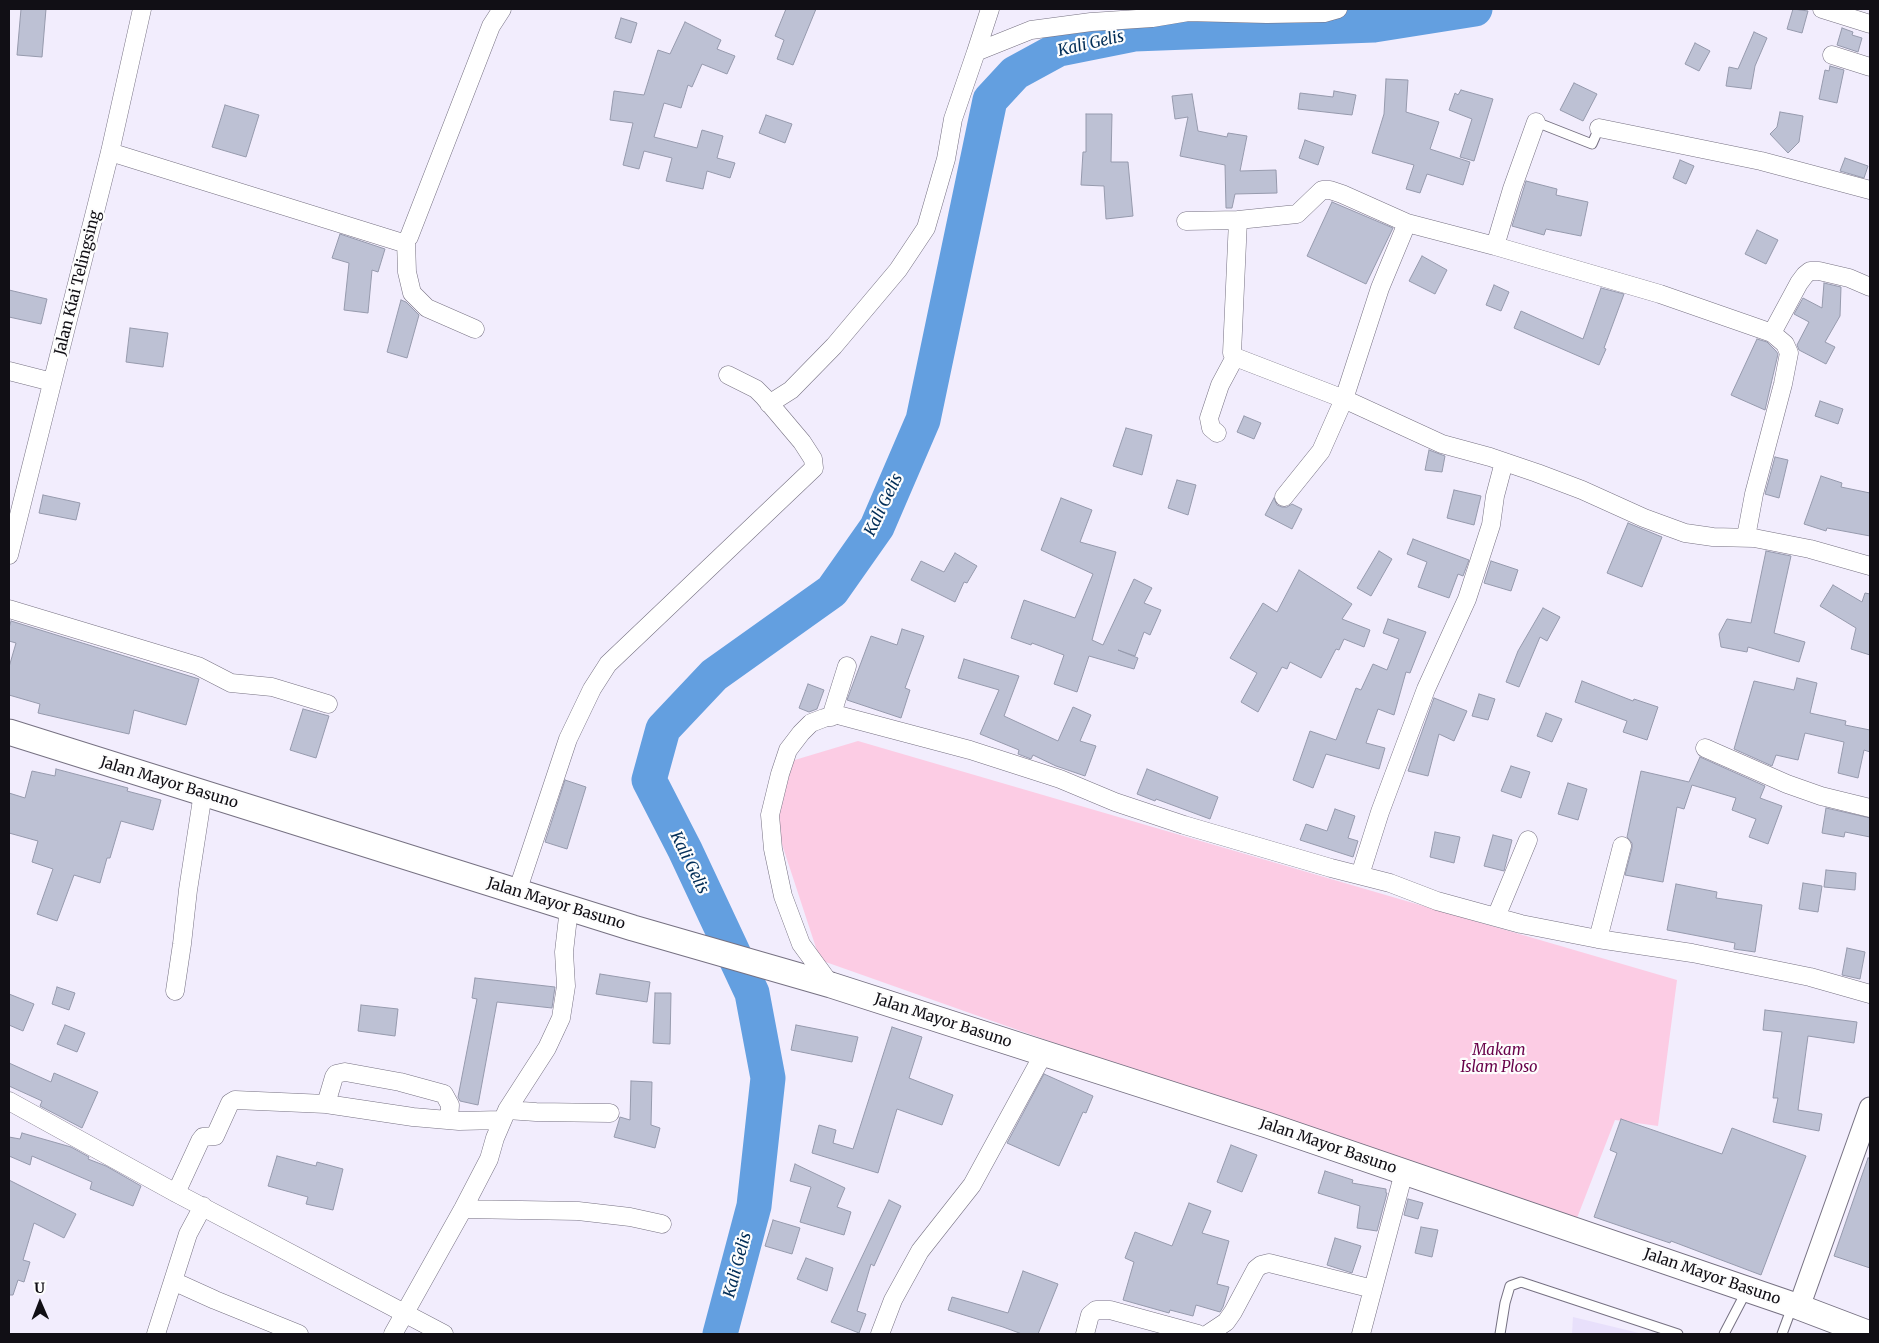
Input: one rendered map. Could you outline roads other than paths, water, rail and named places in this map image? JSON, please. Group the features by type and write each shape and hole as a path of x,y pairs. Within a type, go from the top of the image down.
{"main road":[{"name":"Jalan Mayor Basuno","path":"9,732 633,928 824,983 1276,1128 1748,1289 1870,1334"}],"street":[{"name":"Jalan Kiai Telingsing","path":"9,555 110,152 142,9"},
{"path":"475,329 427,308 412,293 406,272 406,241 413,228 491,26 502,9"},
{"path":"769,404 791,390 834,346 898,270 926,228 946,159 953,119 990,9"},
{"path":"976,52 1030,30 1091,22 1152,18 1188,12 1324,13 1338,9"},
{"path":"1822,9 1870,24"},
{"path":"1832,55 1870,67"},
{"path":"1495,246 1512,189 1536,122"},
{"path":"1599,128 1761,161 1870,190"},
{"path":"110,152 400,243 406,241"},
{"path":"1186,221 1238,220 1297,214 1322,190 1330,190 1407,223 1651,291 1772,333 1785,344 1789,353 1783,384 1754,494 1746,537"},
{"path":"1238,220 1231,348 1235,357 1344,399 1442,444 1504,462 1582,490 1644,518 1685,532 1713,537 1746,537 1810,549 1870,566"},
{"path":"1284,497 1321,451 1344,399 1380,288 1407,223"},
{"path":"1772,333 1799,283 1804,275 1810,271 1819,271 1869,281"},
{"path":"1217,433 1211,428 1209,418 1220,385 1235,357"},
{"path":"9,371 52,382"},
{"path":"517,892 568,739 592,689 608,664 814,468 815,462 787,422 756,389 728,375"},
{"path":"1360,876 1380,812 1426,689 1467,599 1491,525 1495,496 1504,462"},
{"path":"9,608 198,666 231,683 272,687 328,704"},
{"path":"831,716 847,666"},
{"path":"824,983 801,944 783,896 773,849 770,815 788,750 811,723 838,715 970,750 1060,779 1115,802 1184,825 1390,883 1438,901 1496,918 1598,939 1692,953 1810,977 1870,994"},
{"path":"1705,748 1787,784 1821,796 1870,808"},
{"path":"175,991 190,871 204,793"},
{"path":"1496,918 1528,840"},
{"path":"1598,939 1622,846"},
{"path":"393,1334 489,1159 504,1115 547,1048 561,1018 566,986 564,952 569,908"},
{"path":"880,1334 893,1300 920,1251 972,1185 1044,1053"},
{"path":"326,1104 334,1076 345,1072 400,1082 444,1094 450,1105 449,1120"},
{"path":"9,1100 176,1193 444,1334"},
{"path":"176,1193 200,1141 203,1137 214,1136 233,1101 326,1104 375,1113 449,1120 536,1112 610,1113"},
{"path":"1796,1306 1870,1108"},
{"path":"1361,1334 1404,1172"},
{"path":"156,1334 188,1234 203,1206"},
{"path":"463,1209 578,1211 630,1217 662,1224"},
{"path":"1208,1334 1226,1322 1256,1268 1261,1265 1269,1263 1373,1289"},
{"path":"173,1281 299,1334"},
{"path":"1085,1334 1090,1315 1096,1310 1110,1310 1198,1334"}],"lane":[{"path":"1536,122 1592,144 1599,128"},
{"path":"1500,1334 1510,1286 1521,1282 1678,1334"},
{"path":"1724,1334 1748,1289"},
{"path":"1782,1334 1796,1306"}],"waterway":[{"name":"Kali Gelis","path":"720,1334 754,1206 768,1078 752,993 685,850 649,780 663,729 714,675 832,591 877,527 923,420 990,100 1015,73 1059,49 1134,34 1374,25 1475,9"}],"park label":[{"name":"Makam Islam Ploso","path":"1499,1060"}]}
